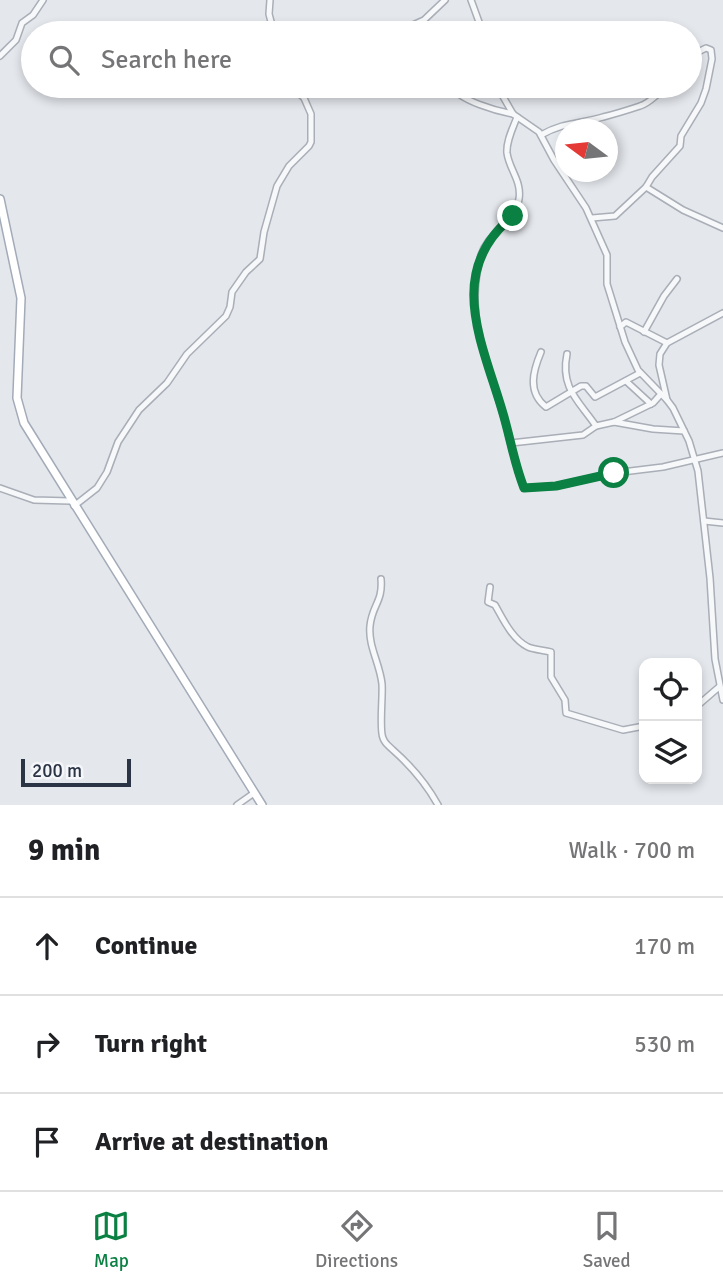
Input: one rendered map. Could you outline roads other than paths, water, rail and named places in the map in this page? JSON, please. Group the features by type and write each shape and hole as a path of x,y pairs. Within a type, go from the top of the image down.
{"main road":[{"path":"0,199 21,299 17,398 24,423 262,805"}],"street":[{"path":"25,21 33,15 43,0"},
{"path":"270,0 271,21"},
{"path":"421,21 445,0"},
{"path":"471,0 479,21"},
{"path":"0,56 16,40 21,26"},
{"path":"592,218 615,216 646,187 680,146 681,136 701,103 709,79 711,50 702,50"},
{"path":"0,488 34,500 72,504 97,488 107,472 118,442 139,411 167,383 187,354 226,316 232,292 246,272 260,259 264,232 279,181 311,142 312,114 303,98"},
{"path":"466,98 515,115"},
{"path":"502,98 515,115 536,128 592,218 607,255 607,284 620,327 640,373 667,400 695,459 702,494 719,687 723,700"},
{"path":"541,135 558,125 602,118 640,106 650,98"},
{"path":"515,115 507,153 518,180 520,196 517,210 486,244 473,292 482,350 524,488 556,486 614,473 663,467 723,453"},
{"path":"646,187 683,210 723,228"},
{"path":"644,332 677,279"},
{"path":"667,400 660,354 667,343 723,313"},
{"path":"620,327 626,322 667,343"},
{"path":"541,352 533,381 539,401 545,407 584,385 596,397 640,373"},
{"path":"566,354 564,371 571,391 596,426"},
{"path":"626,381 651,404"},
{"path":"511,443 583,435 596,426 614,422 651,404 661,394"},
{"path":"614,422 684,431"},
{"path":"704,521 723,523"},
{"path":"381,579 381,597 372,611 369,631 382,680 381,733 385,743 422,782 438,805"},
{"path":"490,587 489,602 495,604 502,619 520,641 530,648 551,652 551,676 565,700 566,713 623,730 639,727"},
{"path":"702,702 719,687"},
{"path":"237,805 254,793"}]}
